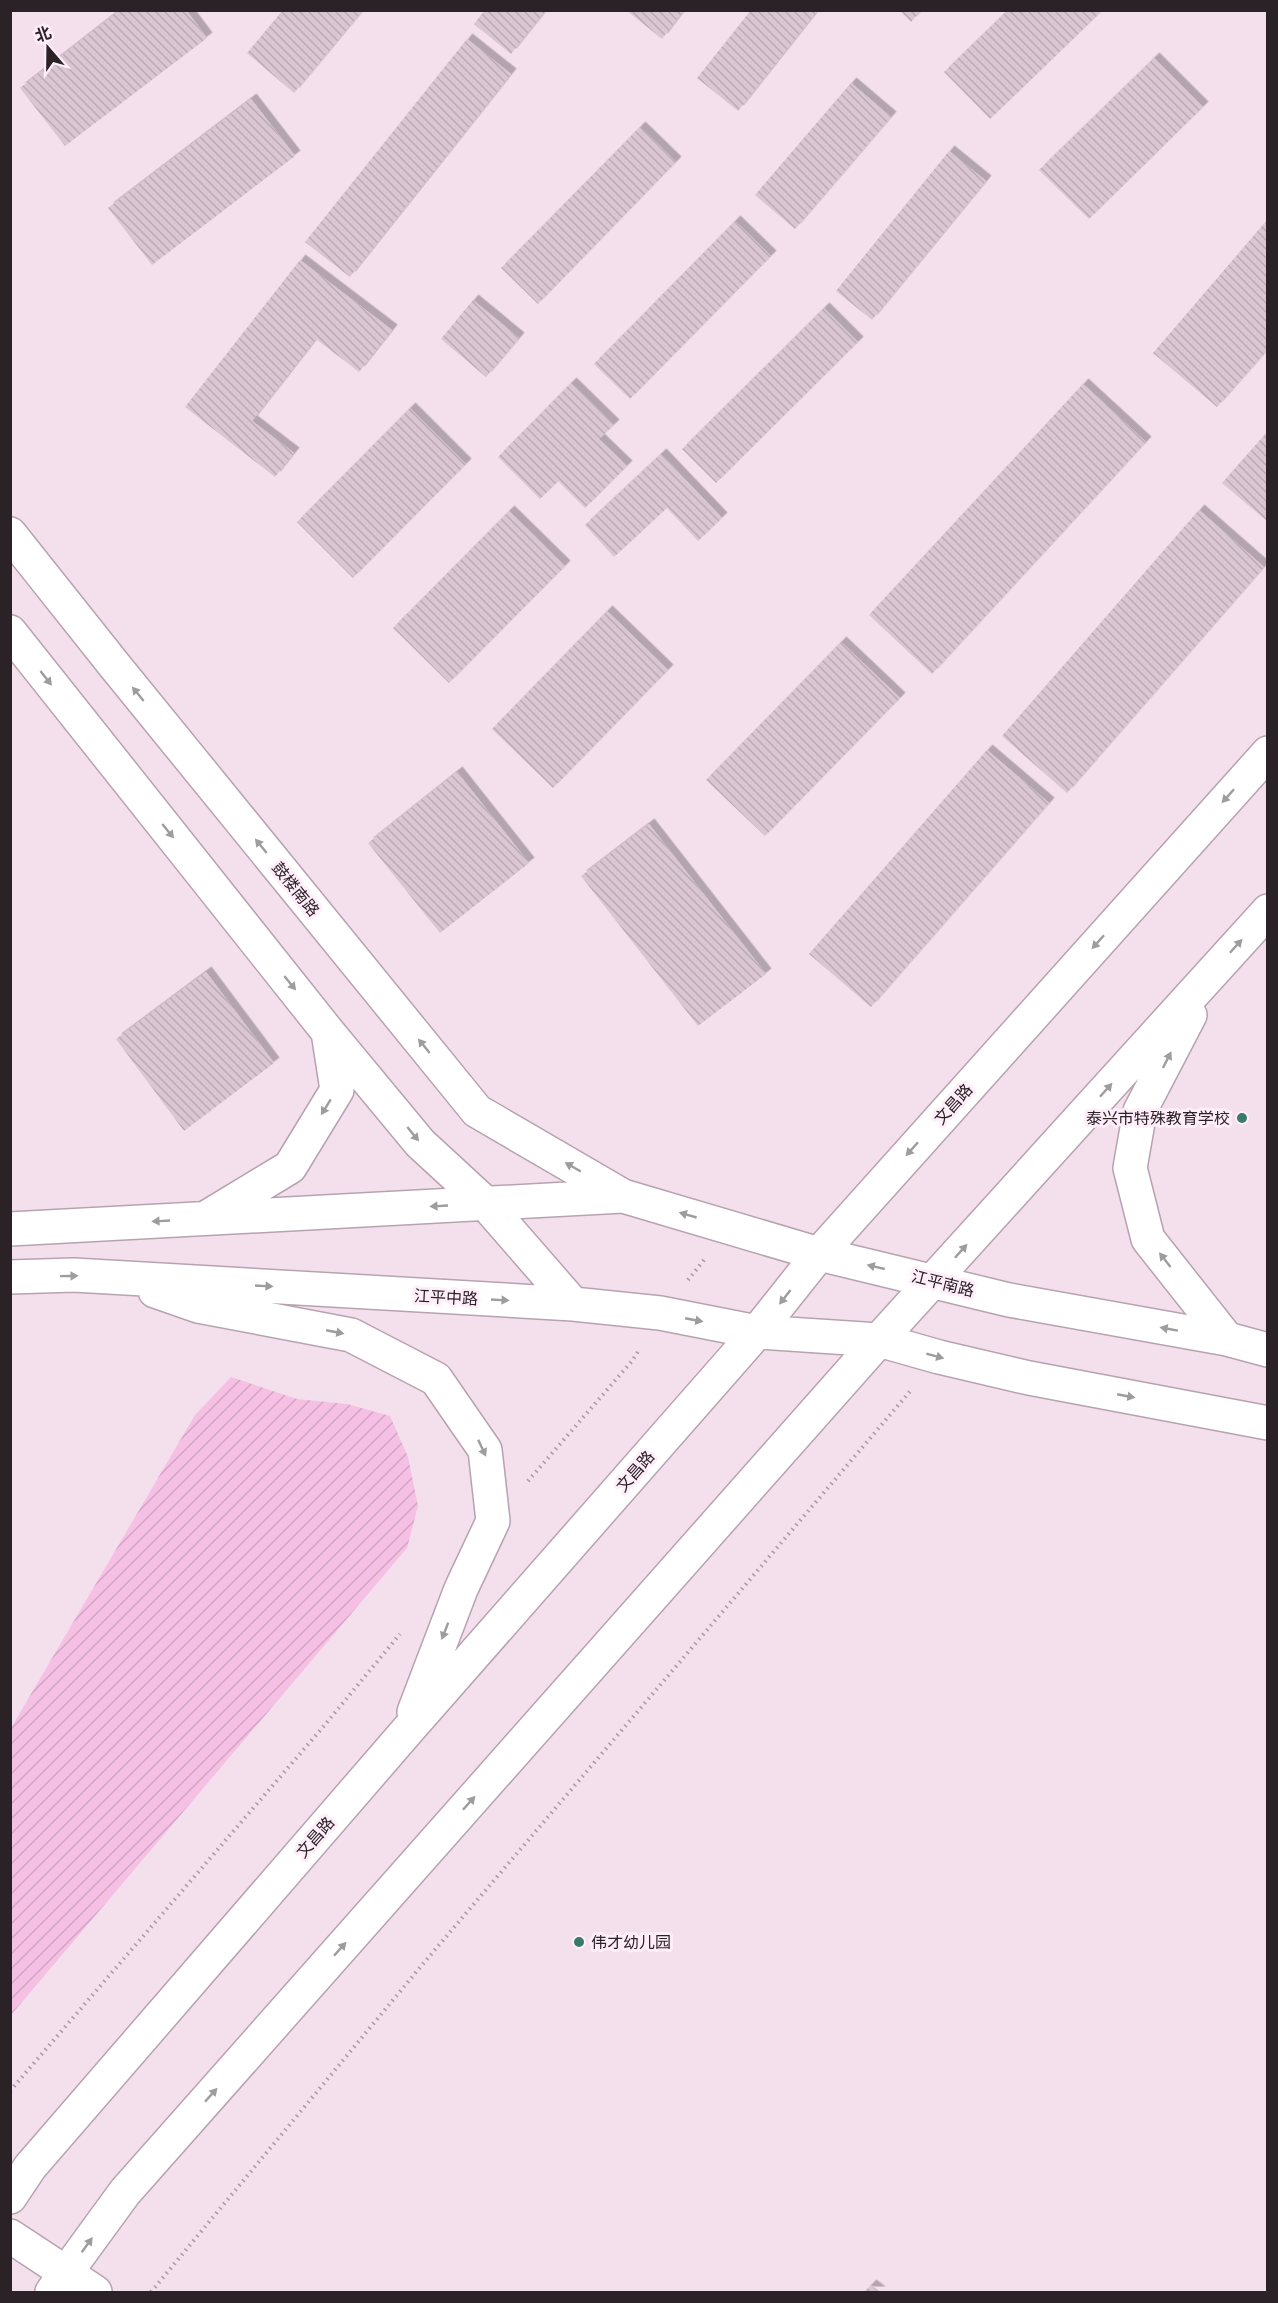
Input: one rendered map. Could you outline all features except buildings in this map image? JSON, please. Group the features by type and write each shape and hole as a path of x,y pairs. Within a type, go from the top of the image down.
{"main road":[{"name":"鼓楼南路","path":"10,534 477,1111 623,1196"},
{"path":"10,632 328,1032 420,1143 485,1203 573,1304"},
{"name":"文昌路","path":"10,2197 30,2167 407,1731 757,1332 819,1254 1268,753"},
{"path":"59,2283 125,2192 879,1340 1268,911"},
{"path":"1211,973 1140,1111 1130,1168 1148,1239 1227,1339"},
{"path":"204,1219 290,1167 337,1090 328,1032"},
{"path":"10,1229 623,1196"},
{"name":"江平南路","path":"623,1196 819,1254 1009,1300 1227,1339 1268,1350"},
{"name":"江平中路","path":"10,1278 74,1275 573,1304 660,1313 757,1332 879,1340"},
{"path":"116,1278 198,1306 351,1335 436,1379 485,1450 493,1521 461,1589 407,1731"},
{"path":"879,1340 939,1358 1029,1378 1268,1424"},
{"path":"10,2236 59,2283 96,2292"}],"path":[{"path":"493,1521 632,1361 660,1313 731,1227"},
{"path":"151,2292 422,1965 939,1358"},
{"path":"10,2091 323,1728 404,1629"}],"shaded area":[{"path":"231,1377 297,1399 347,1404 390,1416 408,1457 418,1506 407,1548 11,2015 11,1728 195,1415"}],"place":[{"name":"泰兴市特殊教育学校","path":"1242,1118"},
{"name":"伟才幼儿园","path":"579,1942"}]}
